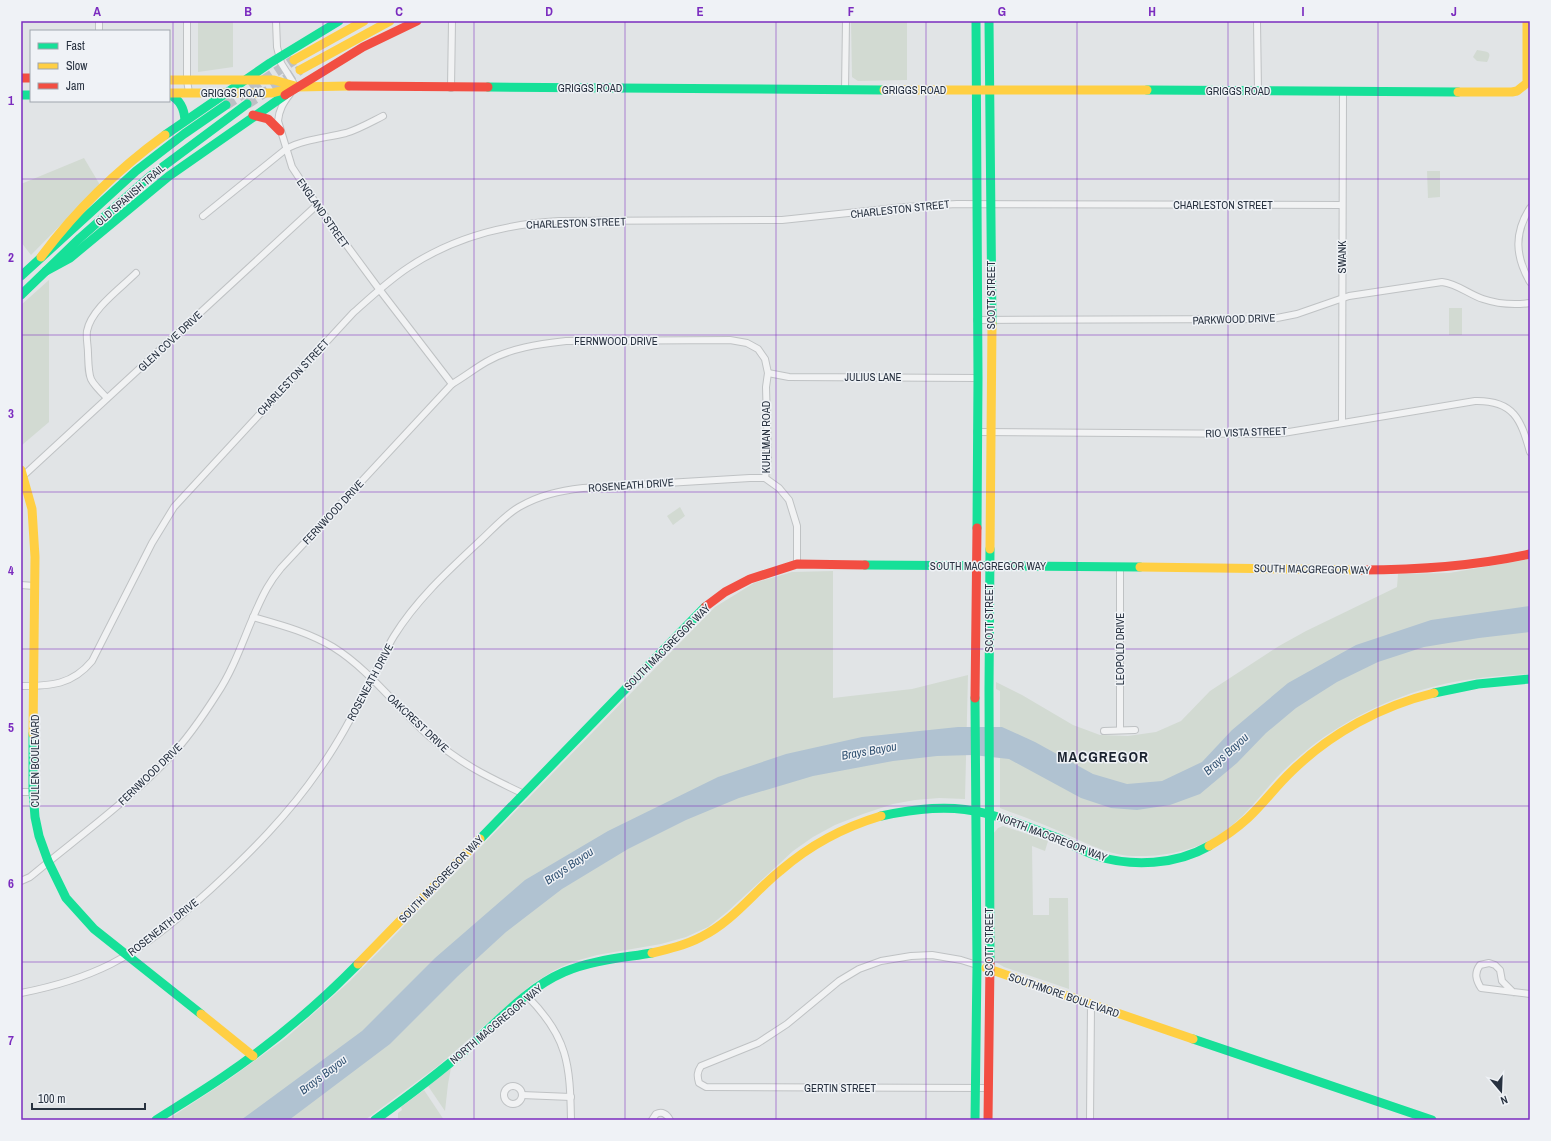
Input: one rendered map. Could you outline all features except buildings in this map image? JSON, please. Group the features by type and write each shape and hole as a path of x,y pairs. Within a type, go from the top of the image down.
{"main road":[{"path":"41,257 66,223 98,190 129,164 185,120 242,80 278,56 339,21"},
{"path":"294,60 364,21"},
{"path":"300,70 390,21"},
{"path":"32,266 43,274 70,258 168,176 253,115 296,87 363,47 416,21"},
{"name":"SCOTT STREET","path":"975,1120 977,965 975,689 978,432 975,90 976,21"},
{"name":"SCOTT STREET","path":"988,1120 990,970 989,689 992,204 989,21"},
{"path":"1527,21 1528,84"},
{"name":"GRIGGS ROAD","path":"170,80 274,80 296,87"},
{"name":"GRIGGS ROAD","path":"170,94 272,93 296,87 1512,92 1517,91 1528,84"},
{"path":"170,94 182,103 185,113 185,120"},
{"name":"OLD SPANISH TRAIL","path":"21,295 80,238 149,177 247,104"},
{"name":"OLD SPANISH TRAIL","path":"21,276 136,172 184,134 226,105"},
{"path":"253,115 267,117 280,131"},
{"name":"CULLEN BOULEVARD","path":"22,473 32,509 35,557 33,792 39,836 48,862 66,898 94,929 183,1002 253,1056"},
{"name":"SOUTH MACGREGOR WAY","path":"156,1120 222,1078 253,1056 336,987 705,607 725,592 750,579 797,564 1385,570 1449,567 1507,560 1530,554"},
{"name":"NORTH MACGREGOR WAY","path":"378,1119 445,1068 527,996 544,983 584,964 605,959 663,951 703,937 722,924 790,862 819,841 841,830 874,818 901,811 948,809 976,811 990,814 1056,838 1096,856 1120,861 1149,863 1171,860 1192,855 1220,840 1253,813 1278,784 1300,762 1337,734 1365,718 1407,700 1440,691 1469,685 1530,679"},
{"name":"SOUTHMORE BOULEVARD","path":"977,965 1432,1120"}],"street":[{"path":"187,21 187,80 189,94"},
{"path":"276,21 278,56 296,87"},
{"path":"451,88 452,21"},
{"path":"845,90 846,21"},
{"path":"1257,21 1258,91"},
{"name":"ENGLAND STREET","path":"296,87 283,103 278,121 292,167 317,205 452,384"},
{"name":"SWANK","path":"1342,423 1343,91"},
{"path":"203,216 294,144 346,132 365,126 383,116"},
{"name":"CHARLESTON STREET","path":"21,686 61,683 74,678 84,671 92,661 152,543 174,507 353,313 379,289 410,266 439,250 470,237 498,228 533,222 782,220 836,216 905,207 957,204 1342,205"},
{"name":"GLEN COVE DRIVE","path":"22,473 107,398 317,205"},
{"path":"1530,208 1522,222 1518,240 1520,258 1530,282"},
{"path":"107,398 93,384 89,376 87,332 90,321 96,312 136,273"},
{"name":"PARKWOOD DRIVE","path":"977,320 1272,319 1296,314 1342,298 1442,282 1457,285 1482,299 1493,302 1512,304 1530,303"},
{"name":"FERNWOOD DRIVE","path":"21,881 30,877 94,825 147,779 186,739 218,693 227,677 268,586 281,568 452,384 487,361 510,351 540,343 566,341 730,340 747,343 758,349"},
{"name":"KUHLMAN ROAD","path":"758,349 765,359 768,373 766,387 768,457 765,478 779,488 789,500 797,526 797,564"},
{"name":"JULIUS LANE","path":"768,373 789,377 978,378"},
{"name":"RIO VISTA STREET","path":"978,432 1269,434 1283,433 1475,401 1492,402 1511,411 1524,429 1530,452"},
{"name":"ROSENEATH DRIVE","path":"21,993 38,990 99,970 127,955 154,937 188,909 258,844 287,813 320,770 340,739 393,637 414,608 463,557 517,508 536,498 556,491 582,488 765,478"},
{"name":"LEOPOLD DRIVE","path":"1120,567 1120,730"},
{"path":"21,585 34,586"},
{"name":"OAKCREST DRIVE","path":"253,618 300,630 317,638 354,661 430,737 450,753 483,775 524,794"},
{"path":"1104,731 1135,730"},
{"path":"21,792 33,792"},
{"name":"SOUTHMORE BOULEVARD","path":"697,1077 697,1072 701,1066 758,1043 787,1024 839,982 859,969 881,962 918,955 932,955 961,960 977,965"},
{"path":"1513,992 1502,981 1500,970 1495,965 1489,963 1480,965 1476,970 1476,980 1481,988 1513,992 1530,994"},
{"path":"527,996 542,1011 554,1027 565,1051 570,1075 571,1120"},
{"path":"1090,1120 1091,1005"},
{"name":"GERTIN STREET","path":"697,1077 699,1083 706,1087 988,1088"},
{"path":"522,1095 571,1097"},
{"path":"652,1120 656,1114 661,1113 667,1115 670,1120"}],"shaded area":[{"path":"198,21 233,21 233,67 198,72"},
{"path":"851,21 907,21 907,80 858,81 852,77"},
{"path":"1477,50 1489,53 1490,55 1487,62 1477,61 1473,57"},
{"path":"84,158 100,185 31,255 21,242 21,184"},
{"path":"1427,171 1440,171 1440,197 1428,198"},
{"path":"49,280 49,422 22,445 21,305"},
{"path":"1449,308 1462,308 1462,335 1449,335"},
{"path":"680,507 685,516 673,525 667,516"},
{"path":"1530,559 1530,674 1480,678 1437,686 1402,696 1353,719 1323,738 1296,759 1231,827 1212,839 1191,848 1168,854 1145,856 1123,855 1102,850 1047,826 1000,808 1000,691 996,689 996,682 1022,695 1073,725 1100,735 1128,736 1156,732 1181,721 1210,691 1279,646 1306,631 1397,587 1398,574 1449,573"},
{"path":"833,571 833,698 912,689 968,675 965,799 939,798 893,804 835,825 813,837 793,851 727,912 708,927 686,937 661,944 597,955 572,962 553,971 531,985 438,1066 365,1120 167,1120 228,1080 286,1038 350,981 715,607 754,583 792,572"},
{"path":"1003,826 1048,841 1045,851 1032,846 1033,915 1049,915 1049,898 1068,898 1069,989 1004,967 994,961 993,834 998,828"},
{"path":"451,1068 448,1084 445,1111 428,1086"},
{"path":"424,1090 444,1120 398,1120 398,1113 402,1110 401,1107"}],"water":[{"name":"Brays Bayou","path":"1530,606 1530,632 1479,638 1424,647 1378,662 1337,682 1296,708 1266,733 1237,763 1200,794 1170,805 1137,810 1111,808 1081,798 1009,759 973,755 937,756 893,761 813,776 739,798 686,820 628,849 562,889 506,932 458,976 390,1044 289,1120 241,1120 362,1031 435,958 525,880 608,831 718,777 786,754 862,737 958,727 1002,727 1035,742 1093,774 1127,784 1162,781 1202,762 1232,730 1288,683 1356,645 1431,620"}],"tunnel":[{"path":"226,105 294,60"},
{"path":"247,104 300,70"}],"traffic: fast":[{"path":"165,135 270,63 339,21"},
{"path":"976,21 978,378 977,528"},
{"path":"989,21 992,324"},
{"path":"488,87 884,90"},
{"path":"1147,90 1458,92"},
{"path":"21,95 30,95"},
{"path":"170,95 181,105 185,120"},
{"path":"46,271 70,258 169,176 285,95"},
{"path":"21,295 80,238 149,177 247,104"},
{"path":"21,276 136,171 184,134 226,105"},
{"path":"990,549 990,963"},
{"path":"865,565 1140,567"},
{"path":"480,839 705,607"},
{"path":"1434,693 1478,684 1530,679"},
{"path":"975,698 977,965 975,1120"},
{"path":"33,734 33,792 35,817 39,836 48,861 66,898 94,929 201,1014"},
{"path":"881,816 932,808 971,810 993,815 1029,827 1097,856 1125,862 1139,863 1168,860 1182,857 1209,846"},
{"path":"375,1120 446,1066 525,996 550,979 564,972 585,965 652,953"},
{"path":"156,1120 215,1083 259,1051 310,1010 358,964"},
{"path":"1193,1039 1432,1120"}],"traffic: slow":[{"path":"294,60 364,21"},
{"path":"300,70 390,21"},
{"path":"1458,92 1512,92 1517,91 1527,83 1527,21"},
{"path":"170,80 274,80 295,86"},
{"path":"170,93 272,93 296,87 349,86"},
{"path":"884,90 1147,90"},
{"path":"41,257 68,223 98,192 130,162 165,135"},
{"path":"990,549 992,324"},
{"path":"21,470 32,509 35,557 33,734"},
{"path":"1140,567 1361,570"},
{"path":"1209,846 1243,822 1307,757 1340,733 1376,713 1395,705 1434,693"},
{"path":"652,953 689,942 712,931 733,915 770,879 803,853 841,831 881,816"},
{"path":"358,964 480,839"},
{"path":"986,968 1193,1039"},
{"path":"201,1014 253,1056"}],"traffic: jam":[{"path":"285,95 363,47 417,21"},
{"path":"21,78 30,78"},
{"path":"349,86 488,87"},
{"path":"253,115 268,119 280,131"},
{"path":"975,698 977,528"},
{"path":"1361,570 1446,566 1488,562 1530,554"},
{"path":"705,607 725,592 750,579 797,564 865,565"},
{"path":"988,1120 990,963"}],"district":[{"name":"MACGREGOR","path":"1103,756"}]}
